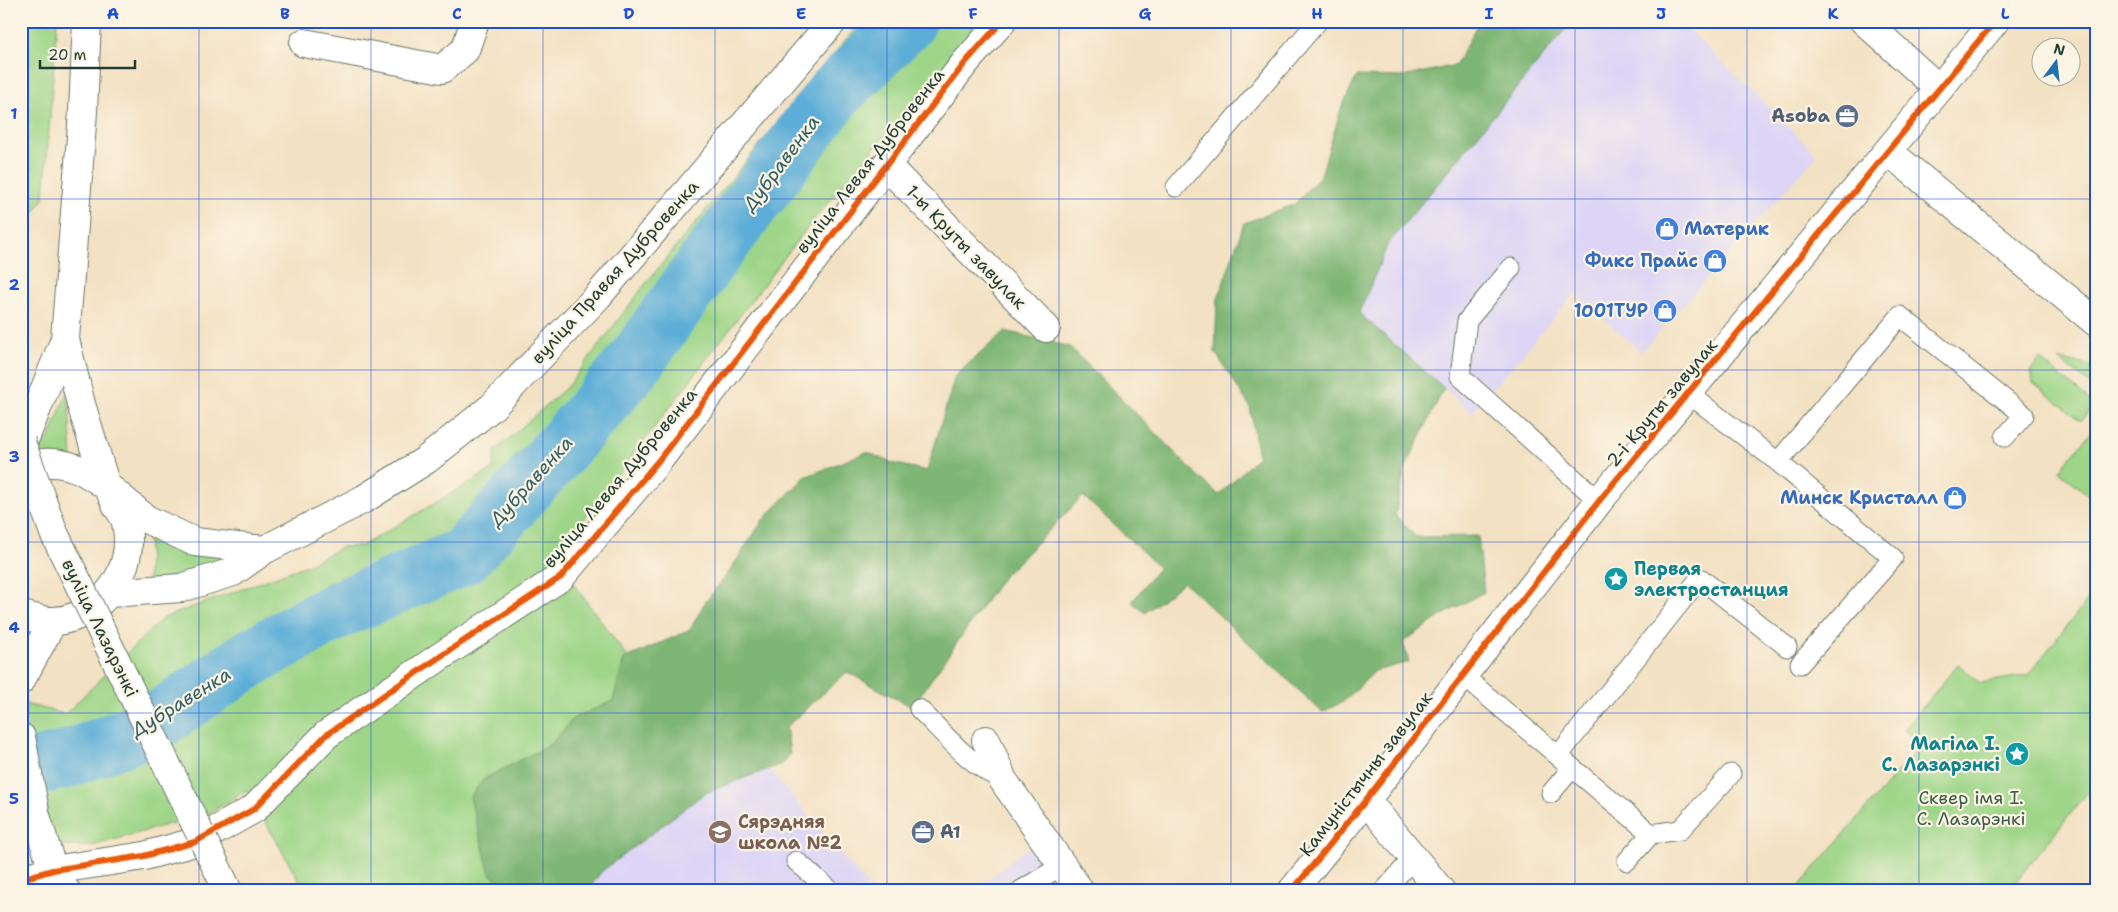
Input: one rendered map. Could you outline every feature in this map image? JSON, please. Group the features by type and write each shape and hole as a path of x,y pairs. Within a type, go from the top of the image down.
{"street":[{"path":"21,621 54,621 70,618 91,609 109,593 122,574 128,556 126,522 106,486 82,404 66,339 83,112 87,21"},
{"path":"304,43 442,69 465,50 475,21"},
{"name":"вуліца Правая Дубровенка","path":"109,593 181,588 233,572 264,550 364,499 418,465 492,407 598,296 833,21"},
{"name":"вуліца Левая Дубровенка","path":"21,878 53,870 144,856 196,842 254,809 326,734 561,577 658,461 886,165 966,63 1002,21"},
{"path":"1864,21 1939,89"},
{"name":"2-і Круты завулак","path":"1462,675 1599,501 1889,152 1995,21"},
{"path":"1889,152 2097,323"},
{"name":"1-ы Круты завулак","path":"886,165 1046,328"},
{"path":"21,448 66,339"},
{"name":"вуліца Лазарэнкі","path":"21,442 54,533 228,891"},
{"path":"21,468 29,465 60,463 80,468 106,486 146,520 195,542 264,550"},
{"path":"21,615 54,621"},
{"path":"21,680 54,621"},
{"name":"Камуністычны завулак","path":"1292,891 1366,800 1462,675"},
{"path":"21,737 36,816 53,870"},
{"path":"986,740 1003,780 1080,891"},
{"path":"1366,800 1441,891"}],"lane":[{"path":"1176,187 1318,21"},
{"path":"1511,268 1467,321 1460,376 1599,501"},
{"path":"1778,462 1900,316 2024,415 2005,438"},
{"path":"1689,394 1778,462 1893,558 1800,664"},
{"path":"1552,793 1565,762 1700,578 1788,647"},
{"path":"1462,675 1651,834"},
{"path":"919,709 985,772 1003,780"},
{"path":"1627,861 1651,834 1680,830 1731,774"},
{"path":"1384,891 1413,858"},
{"path":"796,861 830,891"},
{"path":"1020,891 1061,866"},
{"path":"53,870 72,891"}],"shaded area":[{"path":"1572,21 1640,21 1691,32 1817,155 1641,352 1575,293 1472,413 1359,314 1388,244"},
{"name":"Сярэдняя школа №2","path":"753,750 872,891 521,891"},
{"path":"1029,847 1059,891 972,891"}],"green space":[{"path":"21,21 57,21 44,198 33,214 21,218"},
{"path":"861,21 983,21 814,219 554,558 714,773 521,891 305,891 247,790 212,812 92,846 21,846 21,703 65,714 163,618 307,565 342,547 362,546 493,469 495,451 568,386 647,282"},
{"path":"1479,21 1572,21 1388,244 1359,313 1444,388 1405,469 1395,515 1416,537 1478,536 1484,592 1441,616 1403,642 1409,662 1375,671 1343,702 1322,712 1184,582 1145,613 1132,602 1159,567 1083,496 1002,578 912,707 847,672 786,727 790,753 784,763 705,793 602,871 587,891 513,891 490,874 470,797 484,779 551,744 574,718 613,701 624,659 690,630 704,604 729,572 763,520 805,477 867,452 892,463 927,471 955,376 1005,331 1070,347 1219,495 1258,456 1250,407 1215,352 1217,302 1244,223 1295,204 1321,175 1341,109 1357,76 1402,77 1456,65"},
{"path":"2040,359 2095,405 2081,421 2033,383 2031,370"},
{"path":"2059,360 2088,365 2097,371 2097,390"},
{"path":"68,390 72,459 30,458 50,436"},
{"path":"2097,425 2097,502 2059,471"},
{"path":"149,532 241,555 197,573 148,581"},
{"name":"Сквер імя І. С. Лазарэнкі","path":"2097,588 2097,781 2008,891 1795,891 1921,745 1904,730 1958,664 1980,683 2028,675"}],"waterway":[{"name":"Дубравенка","path":"21,770 65,760 144,730 252,657 338,610 464,556 560,450 632,366 706,263 834,94 908,21"}],"cycle path":[{"path":"21,879 53,870 144,856 195,842 254,809 326,735 561,577 658,461 965,63 1002,21"},
{"path":"1292,891 1366,800 1599,501 1995,21"}],"place":[{"name":"Asoba","path":"1847,116"},
{"name":"Материк","path":"1667,229"},
{"name":"Фикс Прайс","path":"1715,261"},
{"name":"1001ТУР","path":"1665,311"},
{"name":"Минск Кристалл","path":"1955,498"},
{"name":"Первая электростанция","path":"1616,579"},
{"name":"Магіла І. С. Лазарэнкі","path":"2017,754"},
{"name":"Сярэдняя школа №2","path":"720,832"},
{"name":"A1","path":"923,832"}]}
